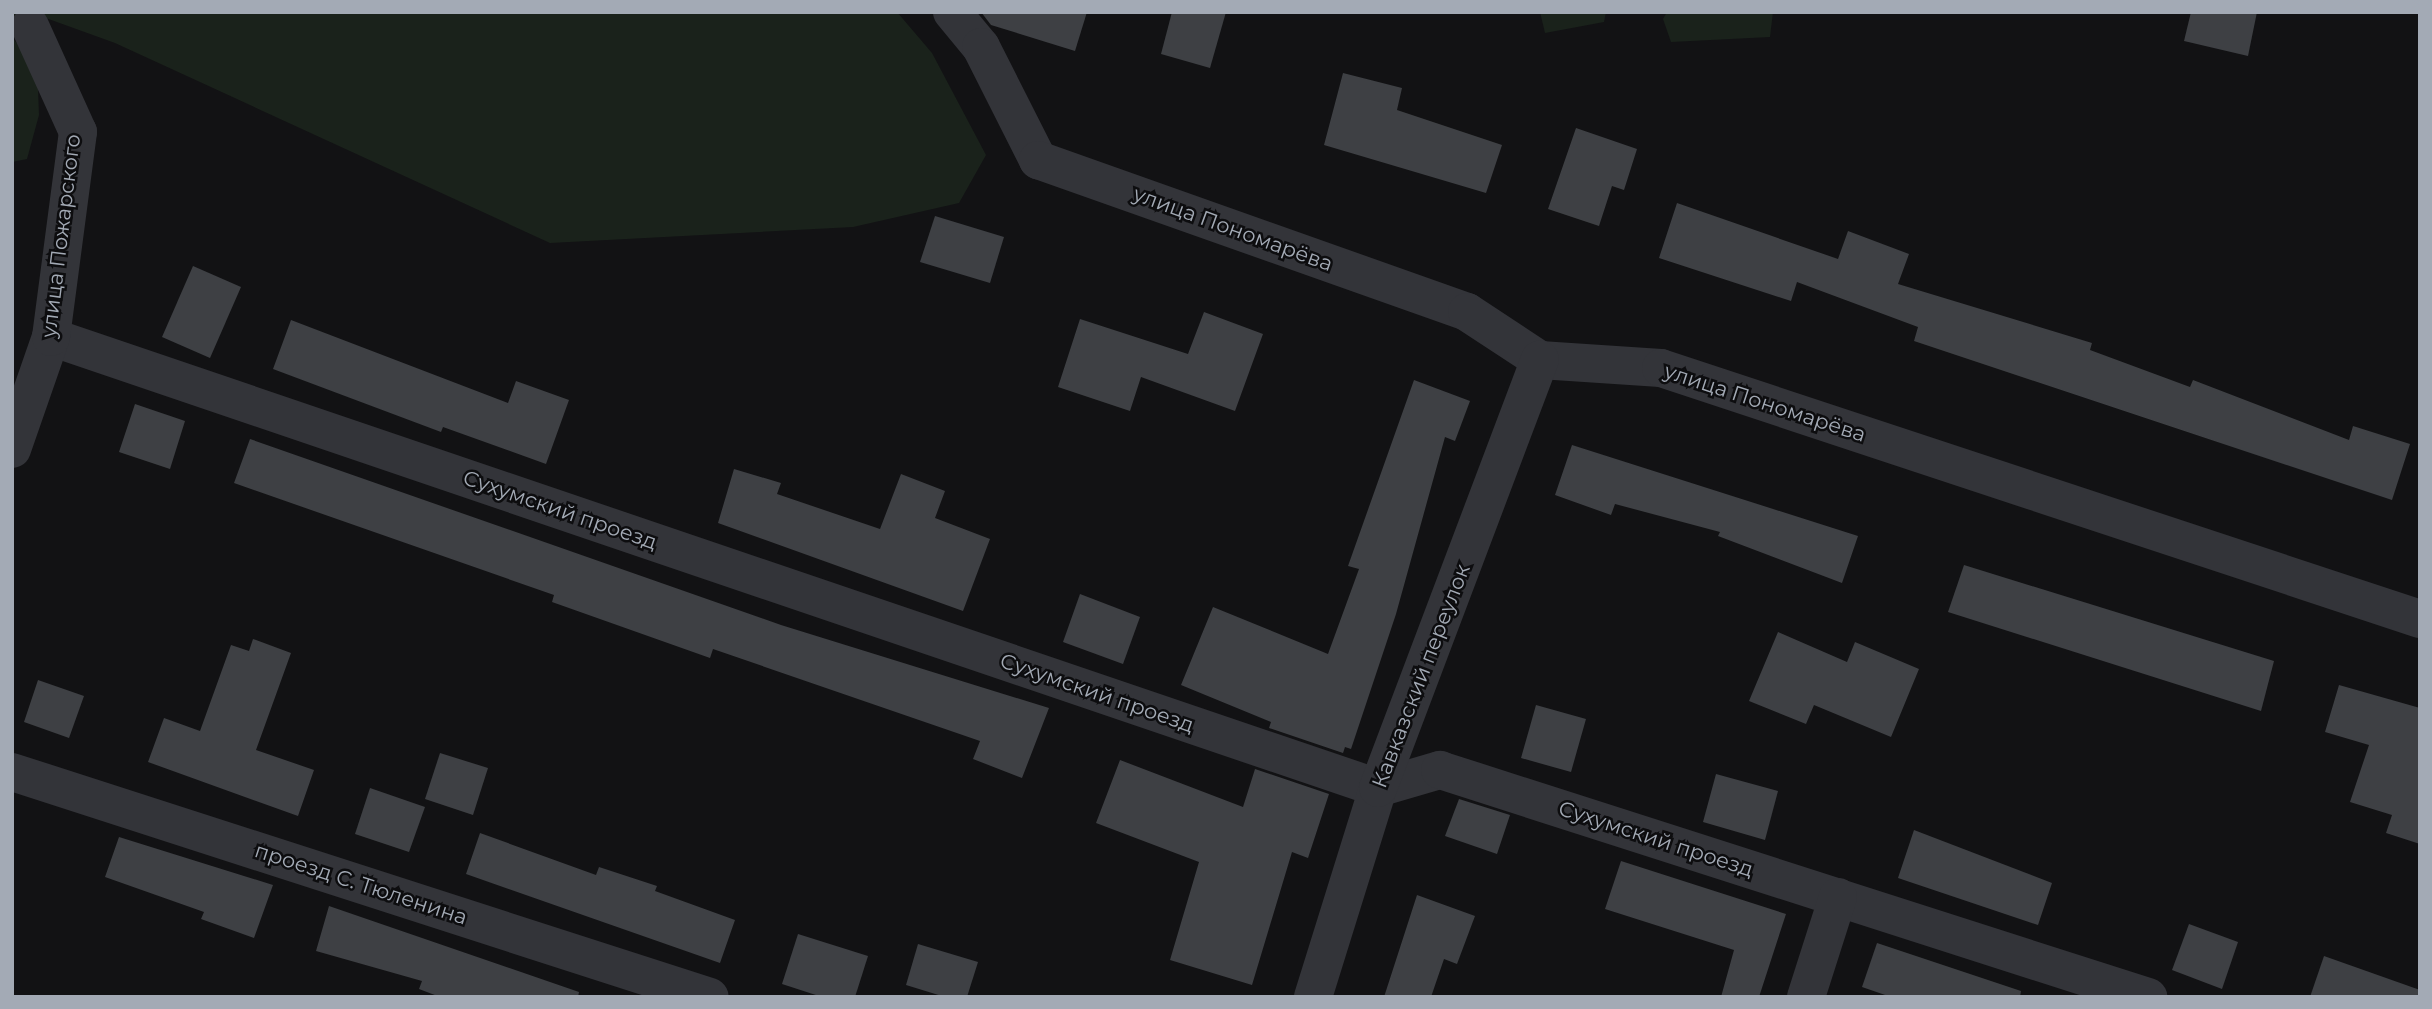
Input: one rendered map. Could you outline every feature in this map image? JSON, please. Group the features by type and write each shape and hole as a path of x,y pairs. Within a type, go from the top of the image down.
{"street":[{"name":"улица Пономарёва","path":"951,12 981,47 1038,160 1467,312 1540,360 1661,368 2420,619"},
{"name":"улица Пожарского","path":"12,449 51,337 78,132 30,26"},
{"name":"Сухумский проезд","path":"51,337 1378,788 1440,770 2148,997"},
{"name":"Кавказский переулок","path":"1313,997 1378,788 1540,360"},
{"name":"проезд С. Тюленина","path":"12,772 710,997"},
{"path":"1806,997 1838,897"}],"shaded area":[{"path":"12,12 897,12 932,53 986,155 959,203 853,227 550,243 115,43 43,17 12,20"},
{"path":"1540,12 1606,12 1604,22 1545,33"},
{"path":"1667,12 1773,12 1770,37 1671,42 1663,19"},
{"path":"12,38 37,63 39,115 27,159 12,162"}],"building":[{"path":"981,12 1087,12 1075,51 991,25"},
{"path":"1172,12 1226,12 1210,68 1161,54"},
{"path":"2191,12 2257,12 2248,56 2184,41"},
{"path":"1343,73 1402,88 1397,110 1502,145 1486,193 1324,145"},
{"path":"1576,128 1637,149 1624,190 1612,186 1599,226 1548,209"},
{"path":"1677,203 1838,259 1848,231 1909,254 1898,284 2092,343 2090,350 2190,387 2193,380 2349,440 2353,426 2410,444 2392,500 1914,341 1918,327 1797,282 1791,301 1659,258"},
{"path":"935,216 1004,237 990,283 920,262"},
{"path":"193,266 241,287 210,358 162,337"},
{"path":"1204,312 1263,334 1235,411 1141,377 1130,411 1058,387 1080,319 1188,354"},
{"path":"291,320 508,403 516,381 569,400 546,464 443,427 441,432 273,369"},
{"path":"1414,380 1470,401 1455,441 1445,437 1396,614 1351,749 1345,747 1343,753 1269,728 1271,722 1181,685 1213,607 1328,654 1359,569 1348,566"},
{"path":"135,404 185,421 170,469 119,452"},
{"path":"250,439 781,625 1049,708 1022,778 973,759 980,741 713,649 710,658 552,602 554,595 234,483"},
{"path":"1572,445 1858,536 1842,583 1718,536 1720,532 1615,504 1611,515 1555,495"},
{"path":"734,469 781,483 777,494 880,529 901,474 945,491 935,518 990,539 963,611 718,523"},
{"path":"1964,565 2274,661 2261,711 1948,612"},
{"path":"1080,594 1140,617 1123,664 1063,642"},
{"path":"1778,632 1847,662 1855,642 1919,669 1891,737 1814,705 1806,724 1749,701"},
{"path":"253,639 291,653 256,750 314,770 298,816 148,762 164,718 200,731 231,645 249,651"},
{"path":"38,680 84,696 69,738 24,722"},
{"path":"2339,685 2420,708 2420,844 2386,833 2392,815 2350,802 2369,745 2325,732"},
{"path":"1536,705 1586,719 1571,772 1521,758"},
{"path":"440,753 488,768 473,815 425,799"},
{"path":"1120,760 1243,807 1255,769 1329,794 1308,858 1292,852 1252,985 1170,960 1199,862 1096,823"},
{"path":"1716,774 1778,791 1765,840 1703,822"},
{"path":"370,788 425,807 409,852 355,834"},
{"path":"1459,799 1510,815 1497,854 1445,836"},
{"path":"1914,830 2052,883 2038,925 1898,878"},
{"path":"480,833 596,875 599,867 657,886 655,891 735,920 720,963 466,874"},
{"path":"119,837 273,885 254,938 201,919 204,912 105,877"},
{"path":"1621,861 1786,914 1759,997 1721,997 1734,950 1605,909"},
{"path":"1417,895 1475,916 1457,964 1444,959 1431,997 1384,997"},
{"path":"329,906 579,992 578,997 440,997 419,989 422,981 316,951"},
{"path":"2189,924 2238,942 2222,989 2172,970"},
{"path":"798,934 868,956 855,997 822,997 782,984"},
{"path":"1877,943 2021,991 2020,997 1891,997 1862,987"},
{"path":"918,944 978,962 967,997 945,997 906,985"},
{"path":"2324,956 2420,990 2420,997 2310,997"}]}
